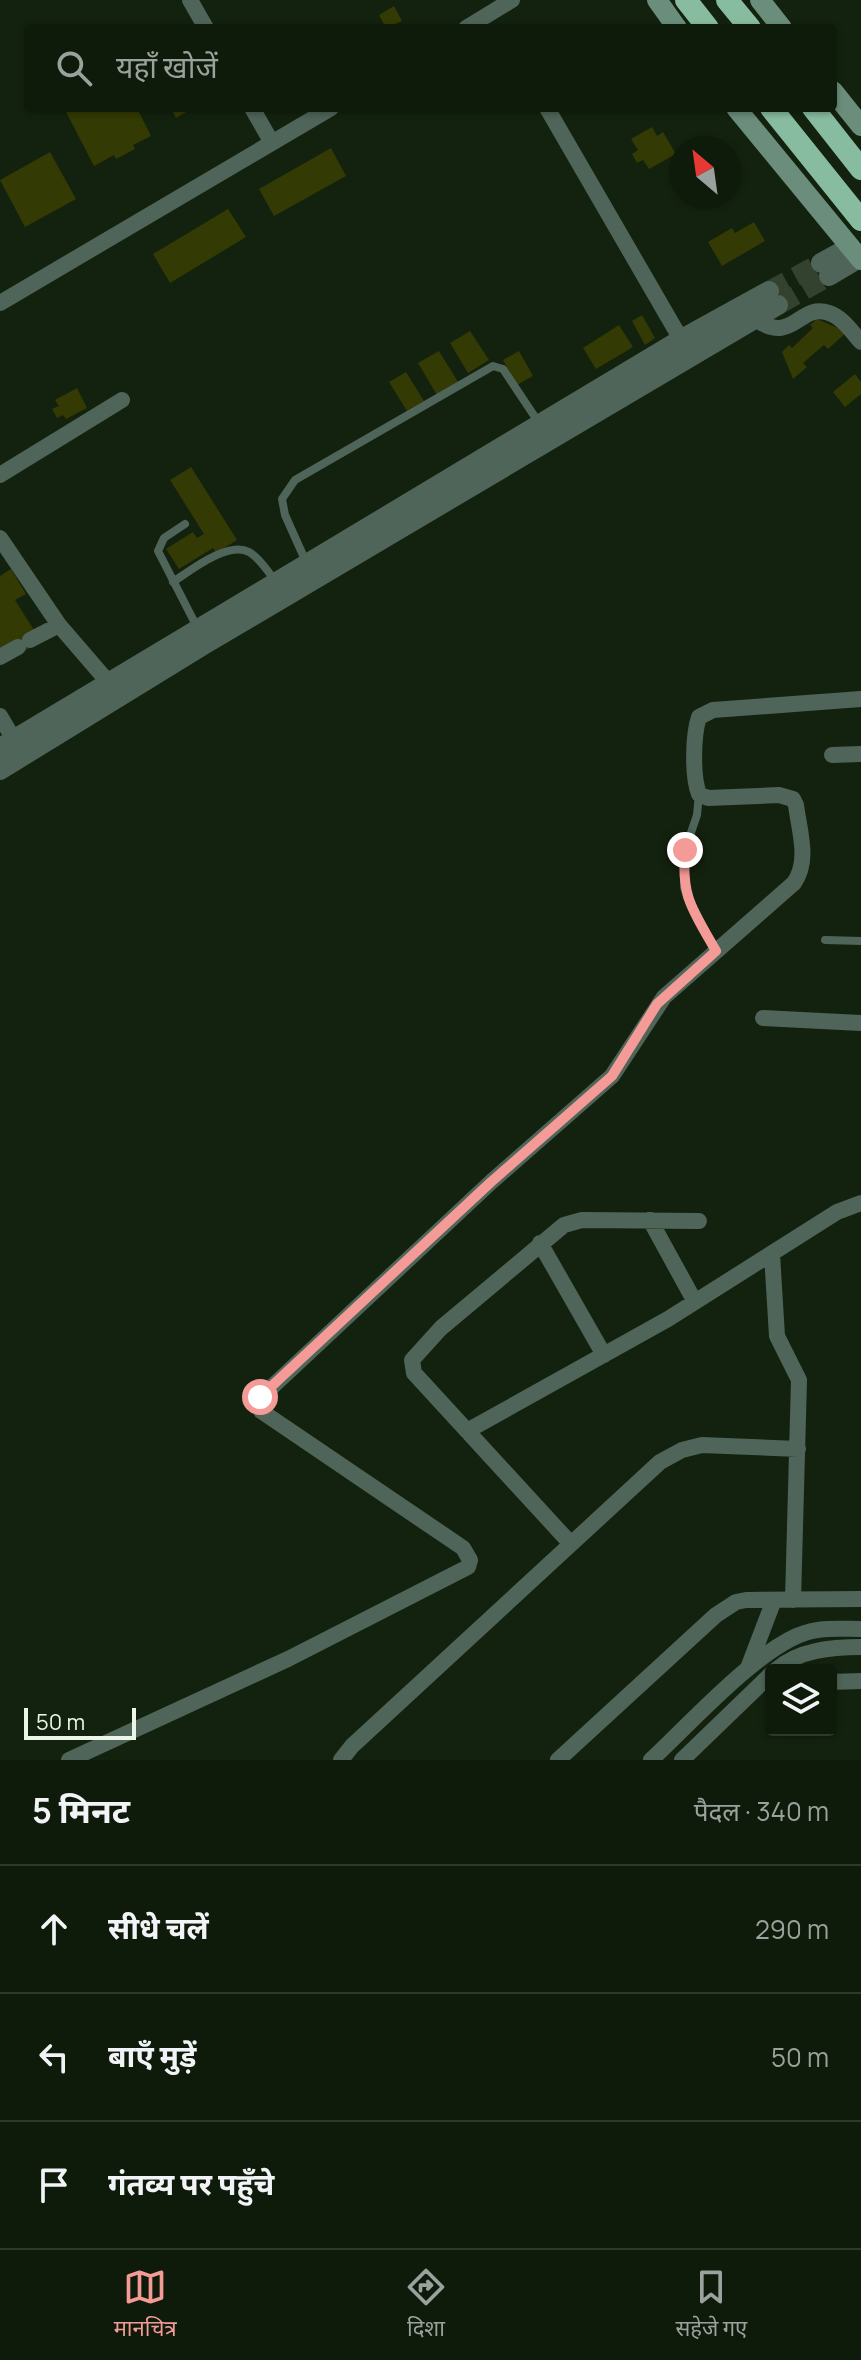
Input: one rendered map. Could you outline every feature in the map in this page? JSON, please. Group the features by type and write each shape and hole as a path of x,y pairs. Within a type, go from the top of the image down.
{"highway":[{"path":"686,0 705,24"},
{"path":"727,0 747,24"},
{"path":"774,112 861,220"},
{"path":"816,112 861,169"}],"main road":[{"path":"657,0 674,24"},
{"path":"760,0 779,24"},
{"path":"837,96 861,126"},
{"path":"739,112 857,255"}],"street":[{"path":"190,0 204,24"},
{"path":"472,24 512,0"},
{"path":"492,12 500,24"},
{"path":"254,112 272,143"},
{"path":"0,303 324,112"},
{"path":"549,112 686,348"},
{"path":"825,269 857,255"},
{"path":"0,770 13,748 109,683 202,636 307,564 539,423 686,348 755,319 774,298 686,348 202,636 13,748"},
{"path":"755,319 768,329 778,330 818,310 831,313 841,320 861,342"},
{"path":"0,475 122,400"},
{"path":"0,538 59,625 109,683"},
{"path":"0,657 59,625"},
{"path":"69,1760 288,1659 468,1567 470,1560 463,1548 261,1411 258,1400 491,1182 612,1076 657,1004 794,883 801,873 803,859 793,799 779,795 708,798 699,794 695,729 699,717 707,712 861,699"},
{"path":"0,716 13,748"},
{"path":"832,755 861,754"},
{"path":"763,1018 861,1023"},
{"path":"467,1431 695,1302 837,1212 861,1203"},
{"path":"571,1544 414,1373 412,1360 441,1328 564,1225 582,1220 699,1221"},
{"path":"650,1220 695,1302"},
{"path":"540,1243 604,1355"},
{"path":"772,1254 777,1336 799,1380 793,1600"},
{"path":"341,1760 352,1746 660,1462 682,1450 702,1445 798,1449"},
{"path":"558,1760 716,1615 736,1602 861,1599"},
{"path":"748,1669 774,1600"},
{"path":"651,1760 748,1669 788,1640 826,1629 861,1629"},
{"path":"787,1664 803,1655 839,1647 861,1647"},
{"path":"837,1682 861,1681"},
{"path":"682,1760 765,1683"}],"lane":[{"path":"307,564 285,515 282,499 295,480 493,366 503,369 539,423"},
{"path":"185,524 164,538 158,551 202,636"},
{"path":"173,582 209,560 239,549 251,553 277,584"},
{"path":"699,794 697,815 685,850 684,887 716,951"},
{"path":"825,940 861,941"}],"building":[{"path":"394,6 402,21 384,24 379,15"},
{"path":"66,112 139,112 151,136 116,159 114,155 94,166"},
{"path":"652,127 657,136 663,132 669,142 669,158 649,169 643,160 637,163 632,154 638,150 631,139"},
{"path":"331,148 346,176 274,216 259,189"},
{"path":"50,152 76,199 25,227 0,180"},
{"path":"228,209 246,237 170,283 153,254"},
{"path":"754,222 765,241 722,266 708,242 732,228 735,233"},
{"path":"642,315 655,338 645,345 632,321"},
{"path":"817,319 847,332 828,349 824,345 803,363 807,367 793,379 782,352 789,345 792,348 813,328 810,325"},
{"path":"619,325 633,347 596,369 583,348"},
{"path":"470,331 489,360 468,373 450,343"},
{"path":"439,351 458,382 437,395 418,363"},
{"path":"519,351 533,376 517,385 503,360"},
{"path":"406,372 424,401 407,411 389,382"},
{"path":"855,374 861,382 861,394 845,407 833,392"},
{"path":"77,388 87,408 66,419 63,415 57,418 52,409 59,406 55,400"},
{"path":"191,467 237,540 216,553 213,548 179,569 166,549 193,532 197,538 204,534 170,480"},
{"path":"11,569 26,594 15,600 34,630 33,646 21,653 0,650 0,576"}],"tunnel":[{"path":"769,291 821,263"},
{"path":"778,305 829,276"}],"route":[{"path":"260,1397 491,1182 612,1076 657,1004 716,951 687,897 684,887 685,850"}]}
